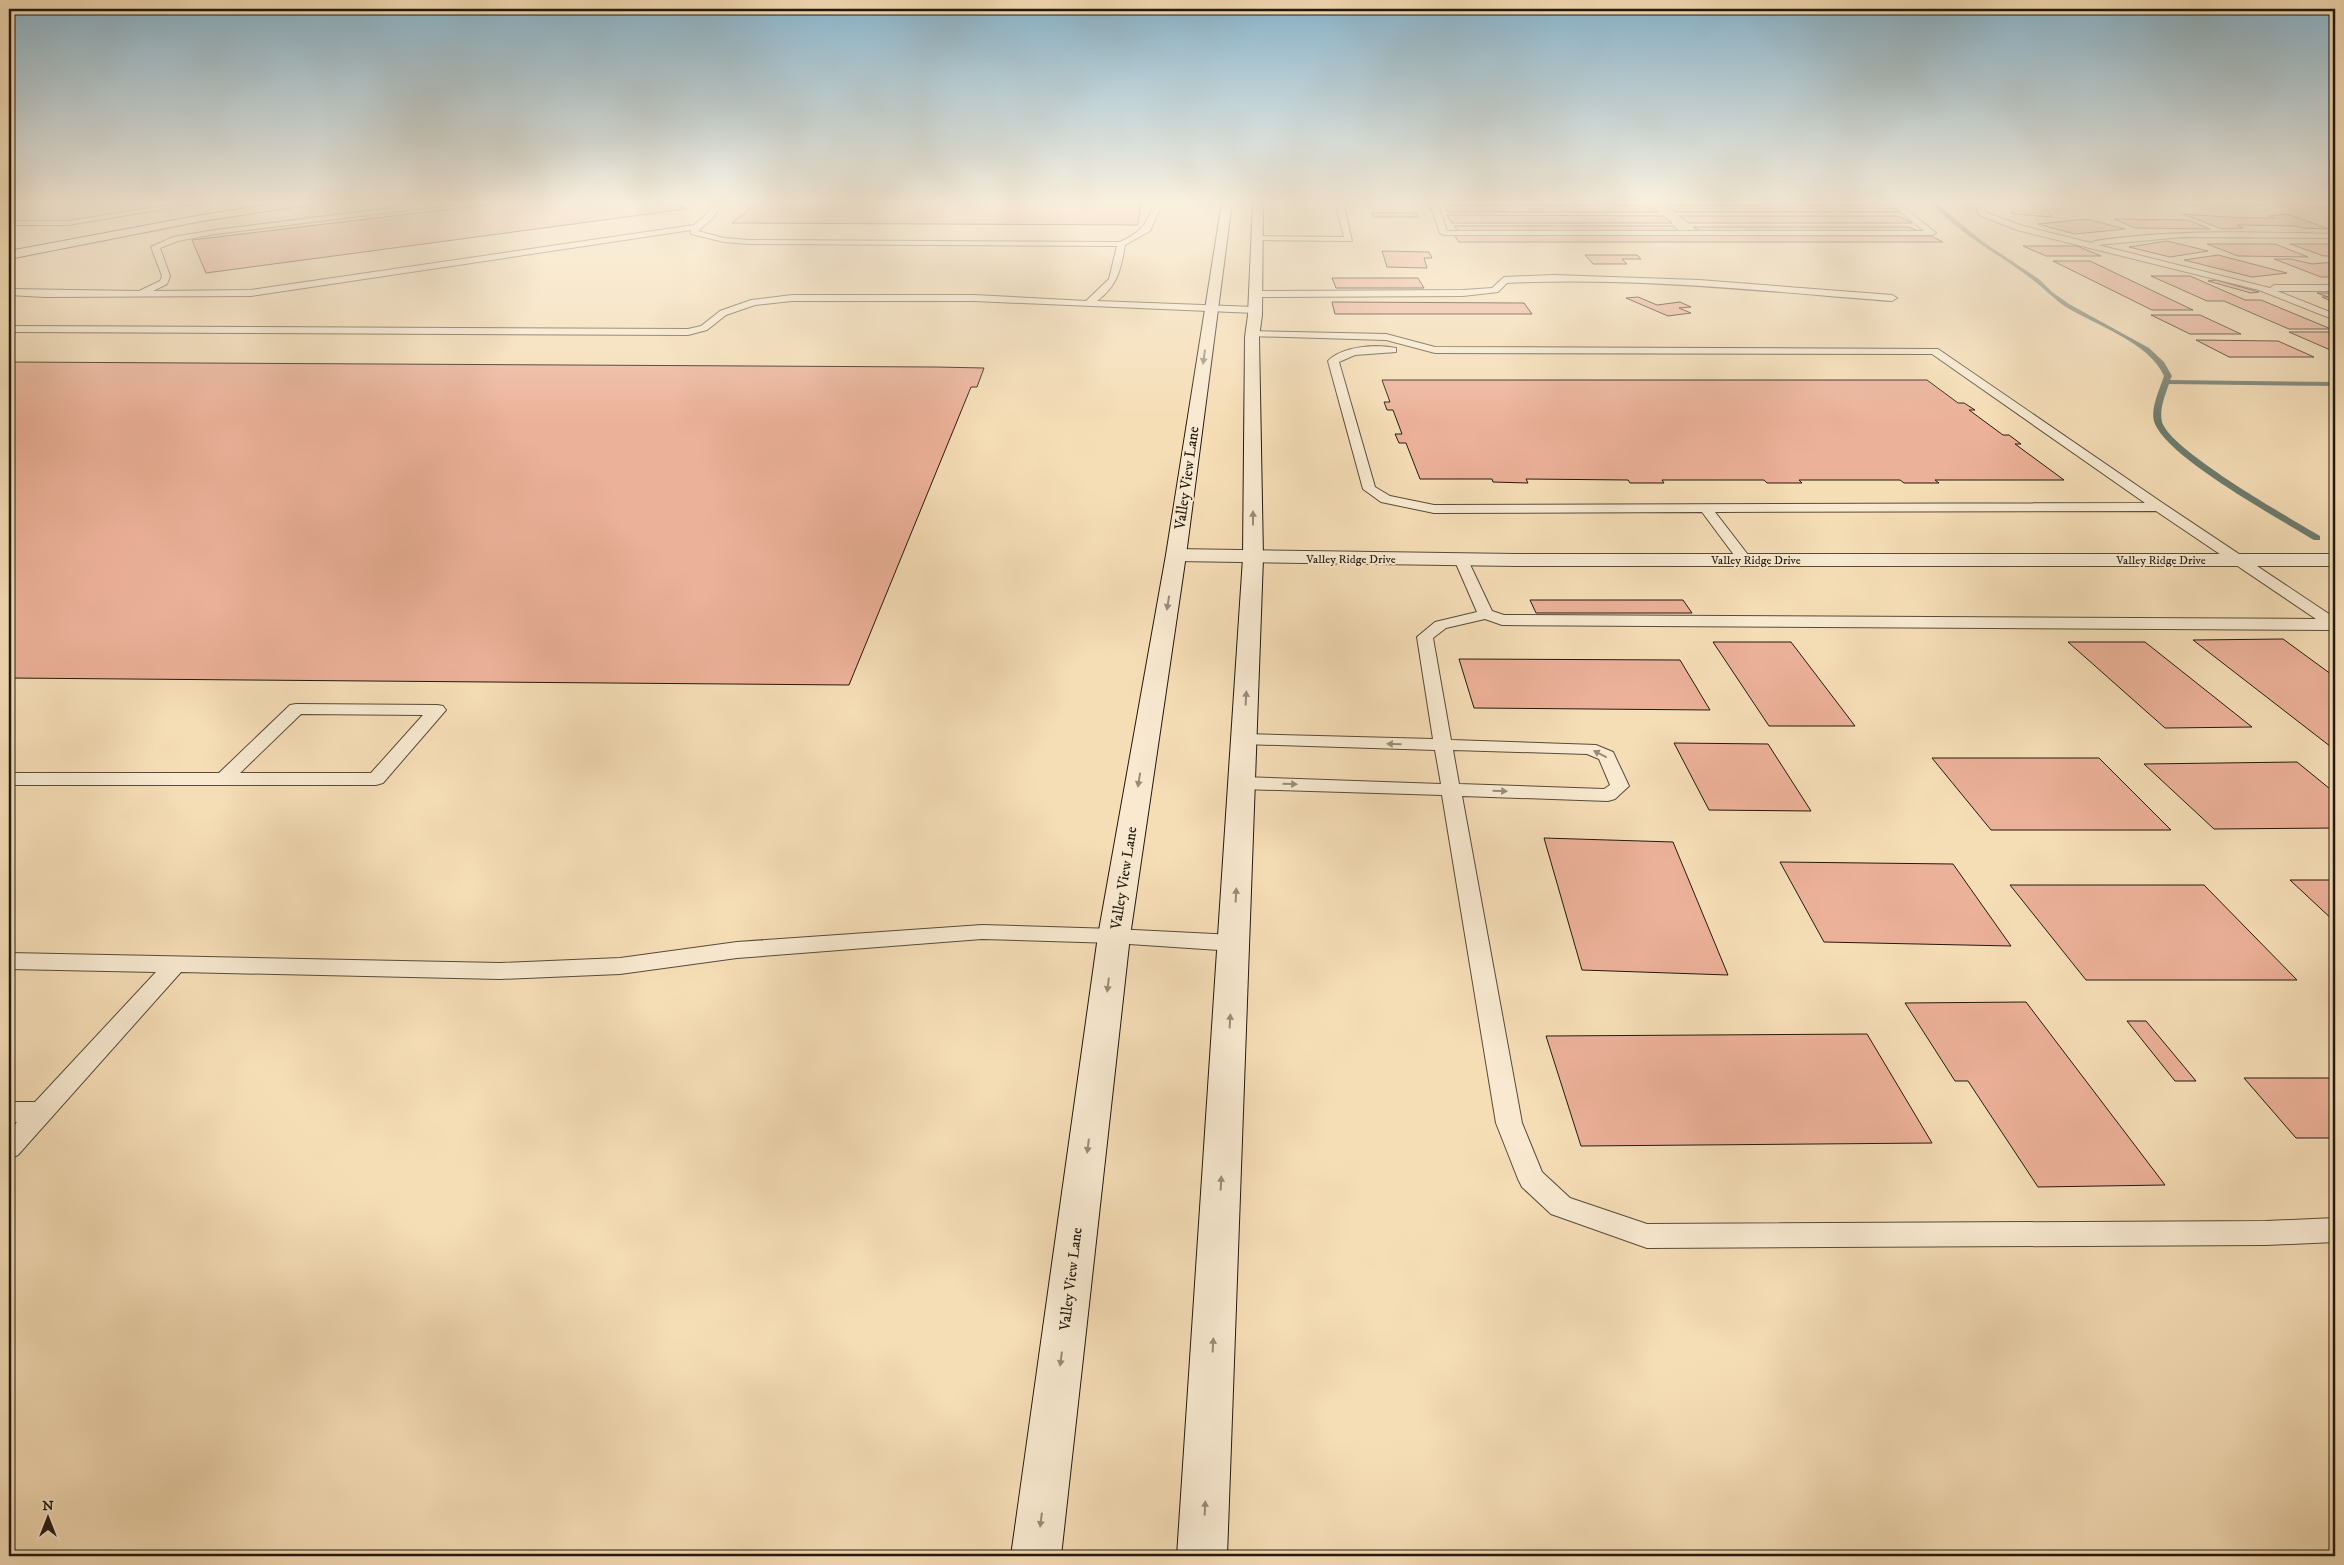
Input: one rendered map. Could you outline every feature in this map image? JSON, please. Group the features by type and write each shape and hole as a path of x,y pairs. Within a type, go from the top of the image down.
{"main road":[{"name":"Valley View Lane","path":"1036,1556 1114,936 1176,555 1215,275"},
{"path":"1202,1556 1253,558 1252,334 1255,310 1256,275"},
{"name":"Valley Ridge Drive","path":"1176,555 1253,558 1461,559 2335,560"}],"lane":[{"path":"138,294 164,282 166,275"},
{"path":"9,292 44,294 251,293 372,275"},
{"path":"1088,304 1109,288 1115,275"},
{"path":"2210,275 2262,288 2335,316"},
{"path":"1255,294 1463,293 1496,290 1504,280 1544,278 1669,281 1892,298"},
{"path":"2262,288 2335,288"},
{"path":"9,329 688,332 704,328 723,313 754,302 792,298 974,298 1255,310"},
{"path":"1252,334 1386,337 1435,350"},
{"path":"2159,507 1434,508 1386,499 1369,489 1333,361 1343,354 1365,350 1934,350 2159,507 2241,560 2334,625"},
{"path":"1706,509 1745,560"},
{"path":"1461,559 1486,614"},
{"path":"2334,625 1502,620 1486,614 1441,625 1425,637 1509,1122 1530,1179 1562,1206 1647,1236 2266,1233 2335,1230"},
{"path":"9,786 9,779 224,779 376,779 437,710 296,709 224,779"},
{"path":"1242,783 1608,795 1620,786 1606,756 1590,750 1244,739"},
{"path":"9,961 500,971 620,966 738,950 982,932 1114,936 1234,944"},
{"path":"9,1148 176,964"},
{"path":"9,1112 41,1112"}],"building":[{"path":"2081,275 2119,275 2193,310 2152,310"},
{"path":"2244,275 2269,275 2252,277"},
{"path":"2316,275 2335,275 2335,277"},
{"path":"2151,276 2190,276 2245,300 2261,300 2331,329 2289,329 2224,301 2207,301"},
{"path":"1332,278 1418,278 1424,288 1336,288"},
{"path":"2216,280 2259,292 2251,293 2208,281"},
{"path":"2317,293 2335,293 2335,303 2322,297 2328,297"},
{"path":"1638,297 1657,305 1680,302 1691,307 1679,308 1691,313 1668,316 1626,298"},
{"path":"1332,302 1524,303 1532,314 1335,314"},
{"path":"2151,315 2200,315 2241,334 2190,334"},
{"path":"2289,332 2335,332 2335,352"},
{"path":"2196,340 2278,341 2314,357 2229,357"},
{"path":"9,362 984,368 977,387 971,387 849,685 9,678"},
{"path":"1382,380 1927,380 1958,403 1964,403 1975,410 1969,410 2003,435 2009,435 2021,444 2015,444 2064,480 1935,480 1939,483 1904,483 1900,480 1799,480 1802,483 1767,483 1764,480 1662,480 1664,483 1630,483 1628,480 1526,479 1528,483 1493,482 1492,479 1420,479 1406,443 1399,443 1395,434 1402,434 1393,410 1387,410 1384,402 1390,402"},
{"path":"1530,600 1683,600 1692,613 1536,613"},
{"path":"2283,639 2335,677 2335,750 2193,640"},
{"path":"1713,642 1791,642 1855,726 1769,726"},
{"path":"2068,642 2145,642 2252,727 2165,728"},
{"path":"1459,659 1680,660 1710,710 1474,708"},
{"path":"1674,743 1768,744 1811,811 1709,810"},
{"path":"1932,758 2099,758 2171,830 1991,830"},
{"path":"2297,762 2335,793 2335,828 2214,829 2144,764"},
{"path":"1544,838 1673,842 1728,975 1582,970"},
{"path":"1780,862 1953,864 2011,946 1824,942"},
{"path":"2290,880 2335,880 2335,922"},
{"path":"2010,885 2204,885 2297,980 2086,980"},
{"path":"2026,1002 2165,1185 2038,1187 1968,1081 1955,1081 1905,1003"},
{"path":"2127,1021 2146,1021 2196,1081 2175,1081"},
{"path":"1867,1034 1932,1143 1581,1146 1546,1036"},
{"path":"2244,1078 2335,1078 2335,1138 2296,1138"}],"waterway":[{"path":"2029,275 2067,305 2147,349 2162,363 2168,376 2166,382"},
{"path":"2166,382 2335,384"},
{"path":"2166,382 2160,400 2158,419 2159,424 2168,436 2206,468 2317,538"}]}
